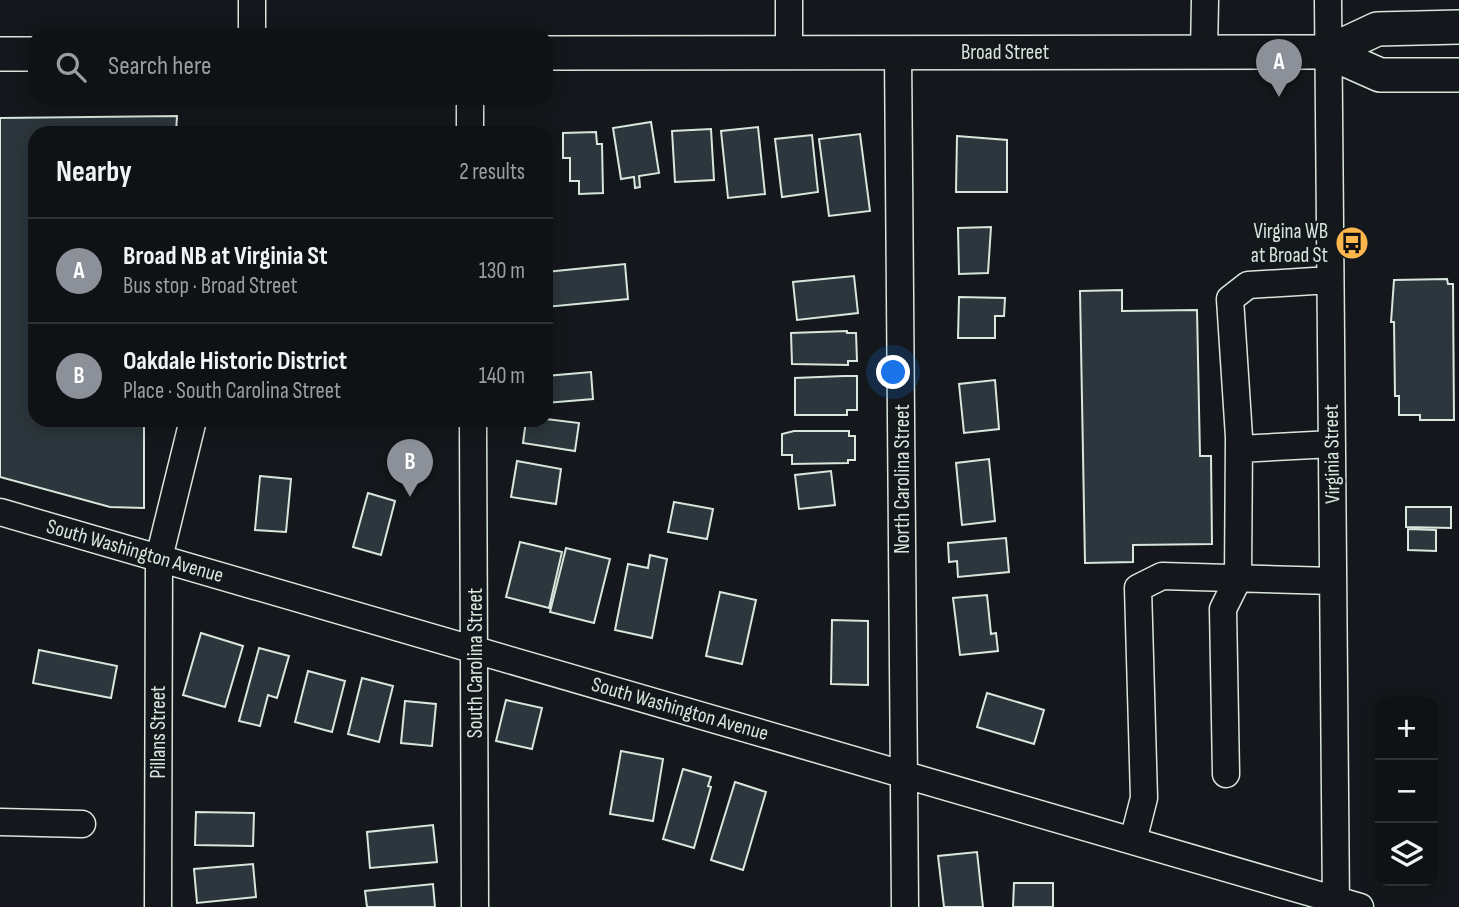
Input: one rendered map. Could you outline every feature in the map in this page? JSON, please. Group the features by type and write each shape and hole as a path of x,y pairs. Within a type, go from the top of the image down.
{"main road":[{"path":"1328,52 1377,29 1459,27"},
{"name":"Broad Street","path":"553,53 1328,52 1380,75 1459,75"},
{"path":"0,54 28,54"}],"street":[{"path":"252,0 252,28"},
{"path":"789,0 789,53"},
{"path":"1204,52 1205,0"},
{"name":"Virginia Street","path":"1328,0 1333,581 1344,905"},
{"name":"North Carolina Street","path":"898,52 905,907"},
{"path":"470,105 470,126"},
{"path":"1226,774 1223,609 1238,579 1239,449 1230,299 1248,285 1330,280"},
{"name":"Pillans Street","path":"158,907 159,558 191,427"},
{"name":"South Carolina Street","path":"473,427 475,907"},
{"path":"1239,449 1332,444"},
{"name":"South Washington Avenue","path":"0,512 905,774 1344,905"},
{"path":"1133,841 1144,799 1138,588 1162,576 1333,581"},
{"path":"0,822 82,824"}],"building":[{"path":"177,116 176,126 28,126 28,427 144,427 144,508 110,507 0,477 0,118"},
{"path":"651,122 659,173 639,176 640,187 635,188 634,177 621,179 613,128"},
{"path":"758,127 765,194 728,198 721,131"},
{"path":"711,129 714,180 675,182 672,131"},
{"path":"596,132 597,144 602,144 603,193 579,194 579,181 570,181 570,158 563,158 563,133"},
{"path":"860,134 870,211 829,216 819,139"},
{"path":"812,135 818,192 782,197 775,139"},
{"path":"957,136 1007,140 1007,192 956,192"},
{"path":"991,227 988,273 959,274 958,228"},
{"path":"625,264 628,299 553,306 553,271"},
{"path":"854,276 858,313 797,320 793,282"},
{"path":"1447,279 1448,284 1453,284 1454,420 1420,420 1420,415 1399,415 1399,396 1395,396 1394,322 1391,322 1394,280"},
{"path":"1122,290 1122,311 1197,310 1200,456 1211,456 1212,544 1133,545 1133,562 1085,563 1080,291"},
{"path":"959,297 1005,298 1004,316 995,316 995,338 958,338"},
{"path":"791,333 856,333 857,361 848,361 848,365 792,364"},
{"path":"591,372 593,399 553,402 553,375"},
{"path":"857,376 857,410 847,410 847,415 795,415 795,378"},
{"path":"995,380 999,429 964,433 959,384"},
{"path":"553,420 579,423 575,451 523,443 525,427 553,427"},
{"path":"794,431 849,431 849,436 855,436 855,460 848,460 848,463 792,464 792,455 782,455 782,434"},
{"path":"989,459 995,521 962,525 956,463"},
{"path":"517,461 561,469 556,504 511,497"},
{"path":"831,471 835,505 799,509 795,475"},
{"path":"260,476 291,479 286,532 255,530"},
{"path":"368,493 395,501 381,555 353,547"},
{"path":"674,502 713,509 707,539 668,532"},
{"path":"1406,507 1451,507 1451,528 1406,527"},
{"path":"1408,529 1436,530 1436,551 1408,550"},
{"path":"1006,538 1009,572 958,577 957,561 949,562 948,543"},
{"path":"520,542 562,552 549,608 506,597"},
{"path":"566,548 610,559 594,623 550,612"},
{"path":"650,555 667,559 652,638 615,630 628,564 648,568"},
{"path":"720,592 756,600 742,664 706,656"},
{"path":"987,595 991,634 996,633 998,651 960,655 953,598"},
{"path":"832,620 868,621 868,685 831,684"},
{"path":"201,633 243,646 225,707 183,695"},
{"path":"259,648 289,656 277,698 268,695 260,726 239,721"},
{"path":"39,650 117,666 111,698 33,683"},
{"path":"308,671 345,681 332,732 295,722"},
{"path":"362,678 393,686 379,742 348,734"},
{"path":"987,693 1044,710 1034,744 977,727"},
{"path":"506,700 542,708 532,749 496,741"},
{"path":"405,701 436,704 432,746 401,743"},
{"path":"621,751 663,759 653,821 610,814"},
{"path":"683,769 711,777 708,786 711,787 694,848 663,839"},
{"path":"735,782 766,792 743,870 711,860"},
{"path":"196,812 254,813 253,846 195,845"},
{"path":"433,825 437,862 370,868 367,832"},
{"path":"977,852 983,907 944,907 938,856"},
{"path":"253,864 256,897 197,903 194,869"},
{"path":"1014,883 1053,883 1053,907 1013,907"},
{"path":"433,884 435,907 367,907 365,891"}],"place":[{"name":"Broad NB at Virginia St","path":"1279,97"},
{"name":"Virgina WB at Broad St","path":"1352,243"},
{"name":"Oakdale Historic District","path":"410,497"}]}
